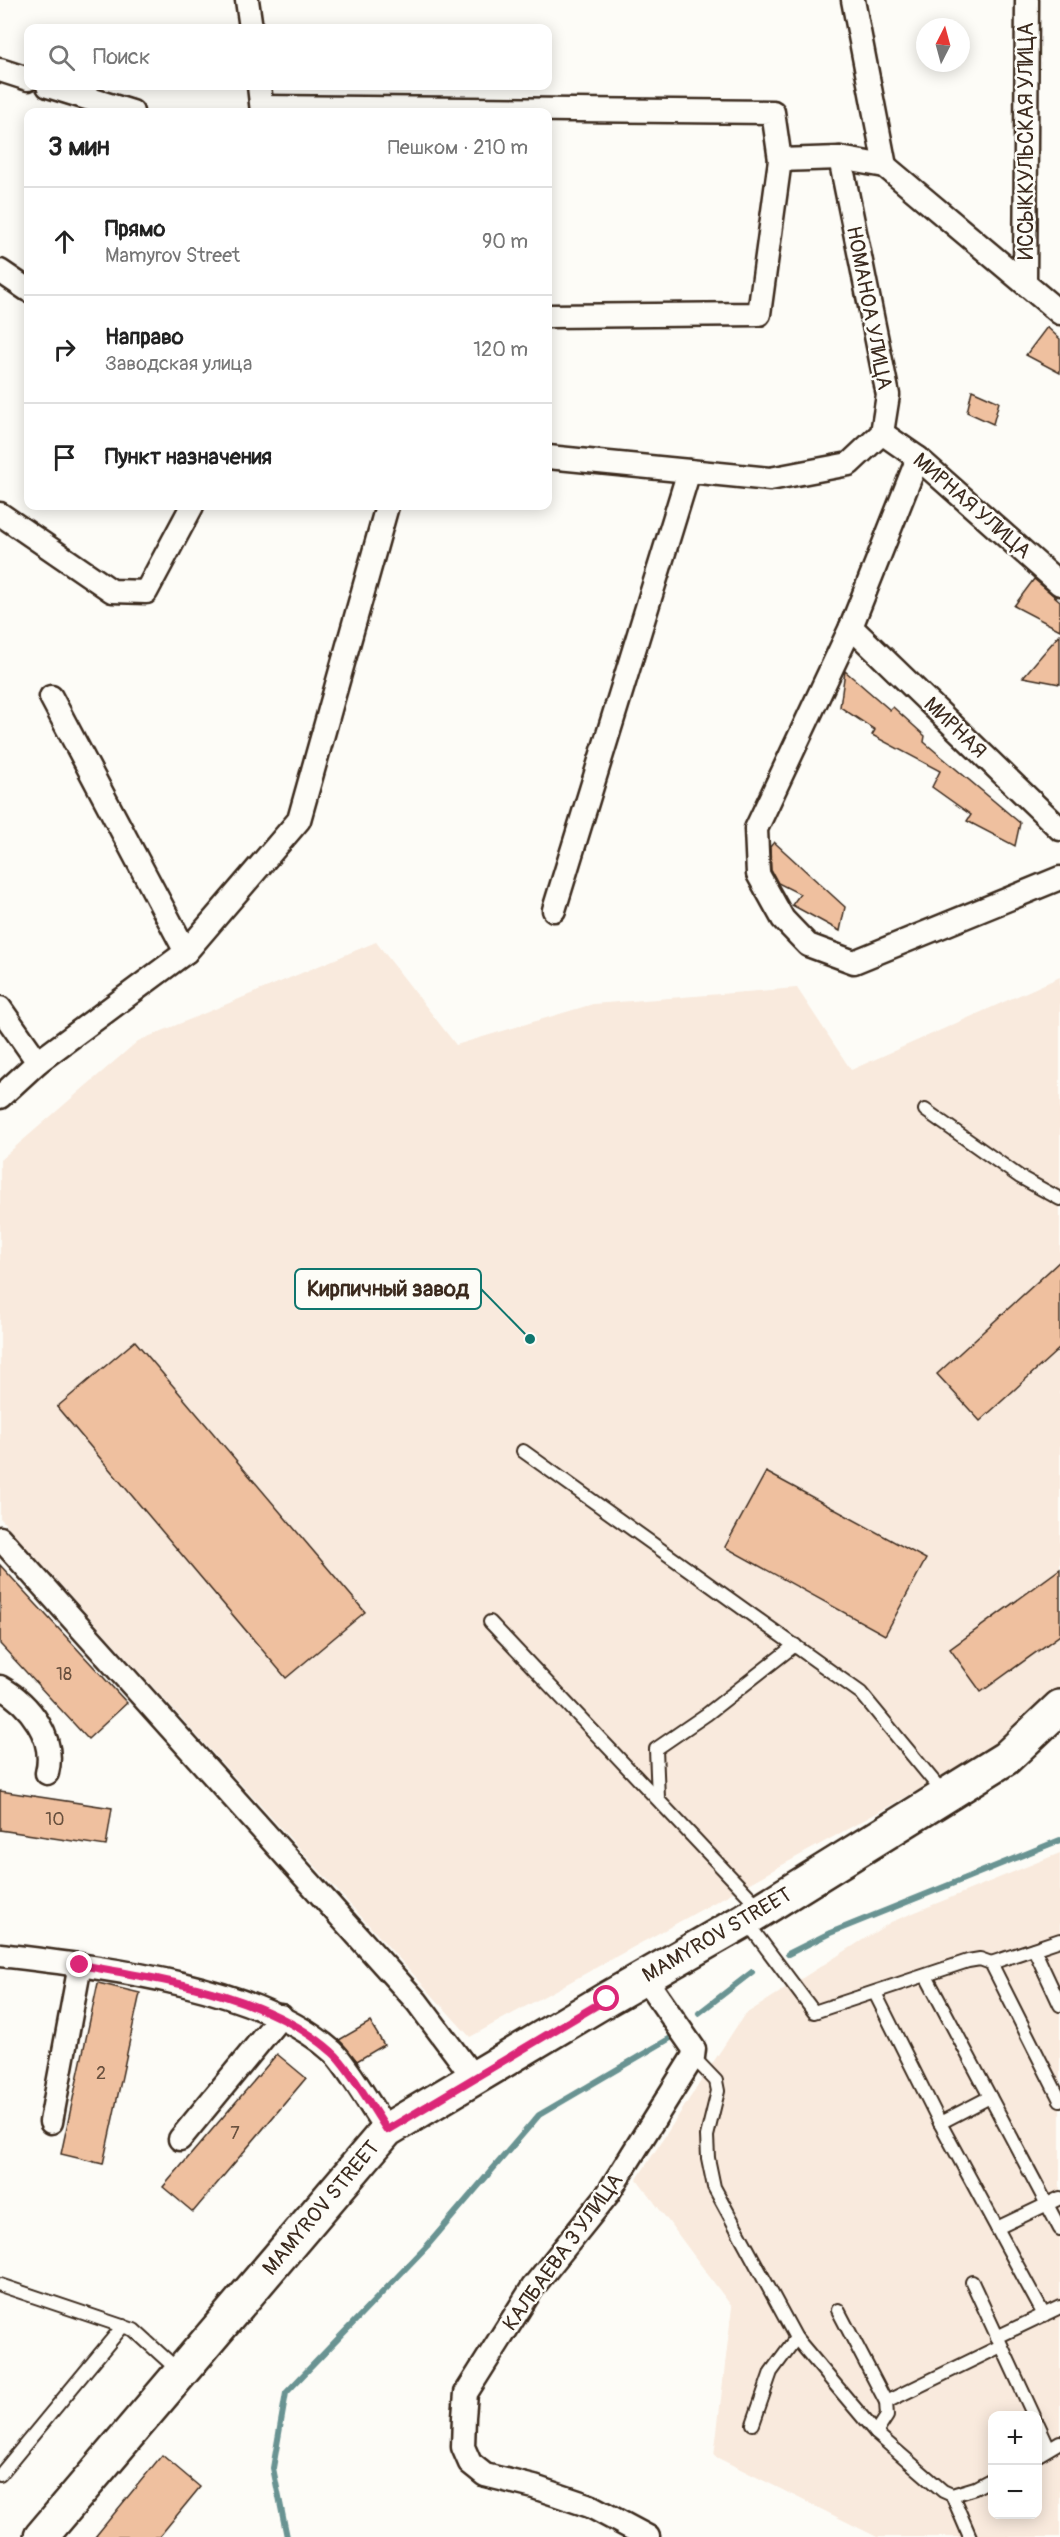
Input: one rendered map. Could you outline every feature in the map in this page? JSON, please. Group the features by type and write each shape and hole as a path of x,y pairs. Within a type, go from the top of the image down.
{"main road":[{"name":"MAMYROV STREET","path":"42,2537 387,2130 753,1915 1006,1758 1060,1707"}],"street":[{"path":"247,0 250,24"},
{"path":"853,0 885,166"},
{"name":"ИССЫККУЛЬСКАЯ УЛИЦА","path":"1025,283 1027,0"},
{"path":"0,70 24,78"},
{"path":"61,90 119,108"},
{"path":"261,102 773,112 780,160 759,314 552,316"},
{"path":"780,160 840,158 885,166 1060,313"},
{"name":"НОМАНОА УЛИЦА","path":"840,158 888,395 882,433"},
{"path":"0,270 24,287"},
{"path":"552,457 770,479 849,464 882,433"},
{"name":"МИРНАЯ УЛИЦА","path":"882,433 918,458 1060,584"},
{"path":"918,458 850,627 756,829 758,874 783,919 808,945 854,962 1060,878"},
{"path":"554,909 689,471"},
{"path":"0,514 112,591 146,592 190,510"},
{"path":"0,1097 39,1062 186,952 299,820 386,510"},
{"name":"МИРНАЯ","path":"850,627 1060,829"},
{"path":"51,697 186,952"},
{"path":"0,1008 39,1062"},
{"path":"0,1538 417,2002 474,2078"},
{"path":"0,1687 42,1725 51,1758 47,1773"},
{"path":"0,1955 80,1965 185,1985 281,2016 334,2052 387,2130"},
{"path":"51,2122 80,1965"},
{"path":"644,1977 694,2049 693,2057"},
{"path":"180,2139 281,2016"},
{"name":"КАЛБАЕВА 3 УЛИЦА","path":"648,2537 590,2506 534,2487 484,2475 470,2463 463,2447 466,2393 533,2287 607,2195 693,2057"}],"lane":[{"path":"925,1110 1020,1177 1060,1199"},
{"path":"523,1451 861,1693 945,1796"},
{"path":"490,1622 658,1798 753,1915 810,2010 820,2012 980,1959 991,1964 1060,2100"},
{"path":"658,1798 656,1749 707,1714 795,1646"},
{"path":"991,1964 1060,1940"},
{"path":"1034,1949 1060,2005"},
{"path":"926,1976 1060,2229"},
{"path":"875,1993 940,2122 1044,2315"},
{"path":"693,2057 716,2081 718,2091 707,2136 708,2158 714,2187 796,2338 876,2433 937,2486 952,2495 970,2537"},
{"path":"940,2122 990,2097"},
{"path":"997,2228 1060,2198"},
{"path":"972,2282 1032,2411"},
{"path":"0,2285 134,2330 181,2373"},
{"path":"886,2402 1060,2307"},
{"path":"838,2310 886,2402 887,2416 876,2433"},
{"path":"0,2475 123,2326"},
{"path":"753,2424 771,2372 796,2338"},
{"path":"1042,2433 1049,2448"},
{"path":"952,2495 988,2482"}],"shaded area":[{"path":"376,942 456,1045 593,1004 797,988 851,1070 1060,977 1060,1690 1013,1738 470,2037 0,1518 0,1160 138,1041"},
{"path":"1060,1853 1060,2537 877,2537 714,2456 732,2307 637,2179 744,2015 891,1922"}],"building":[{"path":"1047,327 1060,339 1060,373 1026,355"},
{"path":"972,390 999,402 993,424 967,412"},
{"path":"1034,579 1060,601 1060,630 1014,606"},
{"path":"1060,634 1060,684 1023,677"},
{"path":"845,671 890,710 893,707 925,736 924,742 1020,823 1015,846 967,821 971,815 932,787 940,771 872,735 875,730 840,707"},
{"path":"774,842 845,907 840,931 792,905 800,894 778,883 771,870 770,847"},
{"path":"1060,1261 1060,1348 980,1421 937,1374"},
{"path":"135,1341 365,1612 286,1678 57,1407"},
{"path":"766,1472 926,1559 885,1635 725,1547"},
{"path":"0,1565 127,1703 88,1739 0,1644"},
{"path":"1060,1569 1060,1635 981,1692 950,1649"},
{"path":"0,1791 112,1808 106,1846 0,1830"},
{"path":"98,1983 140,1993 103,2164 61,2154"},
{"path":"370,2022 384,2045 357,2061 339,2040"},
{"path":"277,2054 306,2078 193,2212 163,2187"},
{"path":"162,2455 200,2487 159,2537 95,2537"}],"waterway":[{"path":"788,1954 830,1933 1060,1840"},
{"path":"699,2013 752,1972"},
{"path":"287,2537 273,2468 286,2393 427,2246 539,2115 674,2036"}],"place":[{"name":"Кирпичный завод","path":"530,1339"}],"route":[{"path":"80,1965 185,1985 281,2016 334,2052 387,2130 607,1999"}]}
